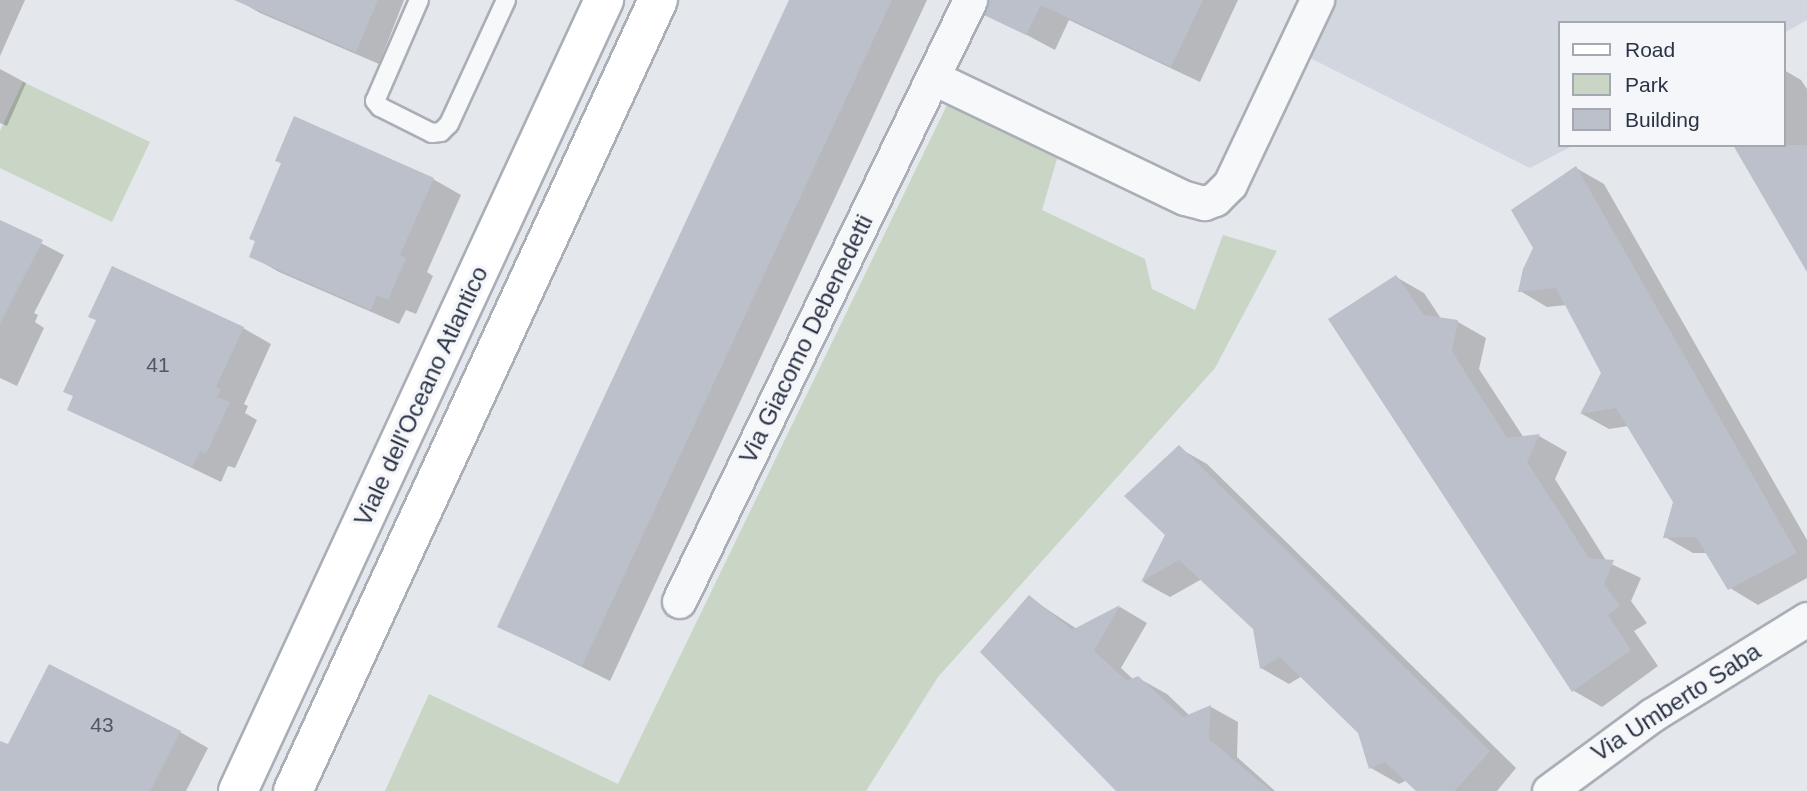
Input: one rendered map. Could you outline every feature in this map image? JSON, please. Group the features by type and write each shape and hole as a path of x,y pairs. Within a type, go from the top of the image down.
{"main road":[{"name":"Viale dell'Oceano Atlantico","path":"238,791 604,0"},
{"name":"Viale dell'Oceano Atlantico","path":"293,791 658,0"}],"street":[{"name":"Via Giacomo Debenedetti","path":"679,601 970,0"},
{"path":"934,78 1185,198 1204,203 1215,199 1230,184 1317,0"},
{"name":"Via Umberto Saba","path":"1549,791 1642,722 1807,619"}],"lane":[{"path":"419,0 375,101 380,107 432,134 441,132 449,124 506,0"}],"shaded area":[{"path":"1335,0 1807,0 1807,20 1786,32 1786,21 1559,21 1559,147 1570,147 1530,168 1308,57"}],"green space":[{"path":"23,82 150,142 112,222 0,168 0,131"},
{"path":"948,103 1059,152 1042,210 1145,259 1152,289 1195,310 1223,235 1277,251 1215,368 938,677 866,791 385,791 429,694 618,784"}],"building":[{"path":"234,0 378,0 356,52"},
{"path":"789,0 892,0 582,666 497,627"},
{"path":"989,0 1203,0 1171,67 1041,5 1026,35 984,15"},
{"path":"294,116 434,178 400,255 406,258 388,300 377,295 371,310 249,257 255,241 249,239 281,163 275,161"},
{"path":"1807,145 1807,272 1734,147"},
{"path":"1576,166 1797,553 1728,590 1696,537 1663,538 1673,502 1616,408 1580,414 1601,373 1556,288 1518,292 1523,269 1533,248 1511,210"},
{"path":"0,220 43,240 0,324"},
{"path":"112,266 244,327 216,387 221,389 217,397 230,402 206,454 200,451 192,467 67,410 73,396 63,392 96,320 88,317"},
{"path":"1396,275 1424,315 1458,320 1452,351 1507,438 1540,434 1527,462 1589,558 1614,560 1604,584 1620,606 1608,615 1631,650 1572,692 1328,319"},
{"path":"1179,445 1490,751 1455,791 1416,791 1385,762 1369,769 1358,733 1280,657 1260,669 1253,629 1179,560 1141,582 1165,535 1124,496"},
{"path":"1029,595 1072,630 1120,605 1094,651 1127,681 1138,676 1183,717 1211,705 1209,739 1271,791 1116,791 980,652"},
{"path":"49,664 181,731 150,791 0,791 0,741 8,744"}]}
